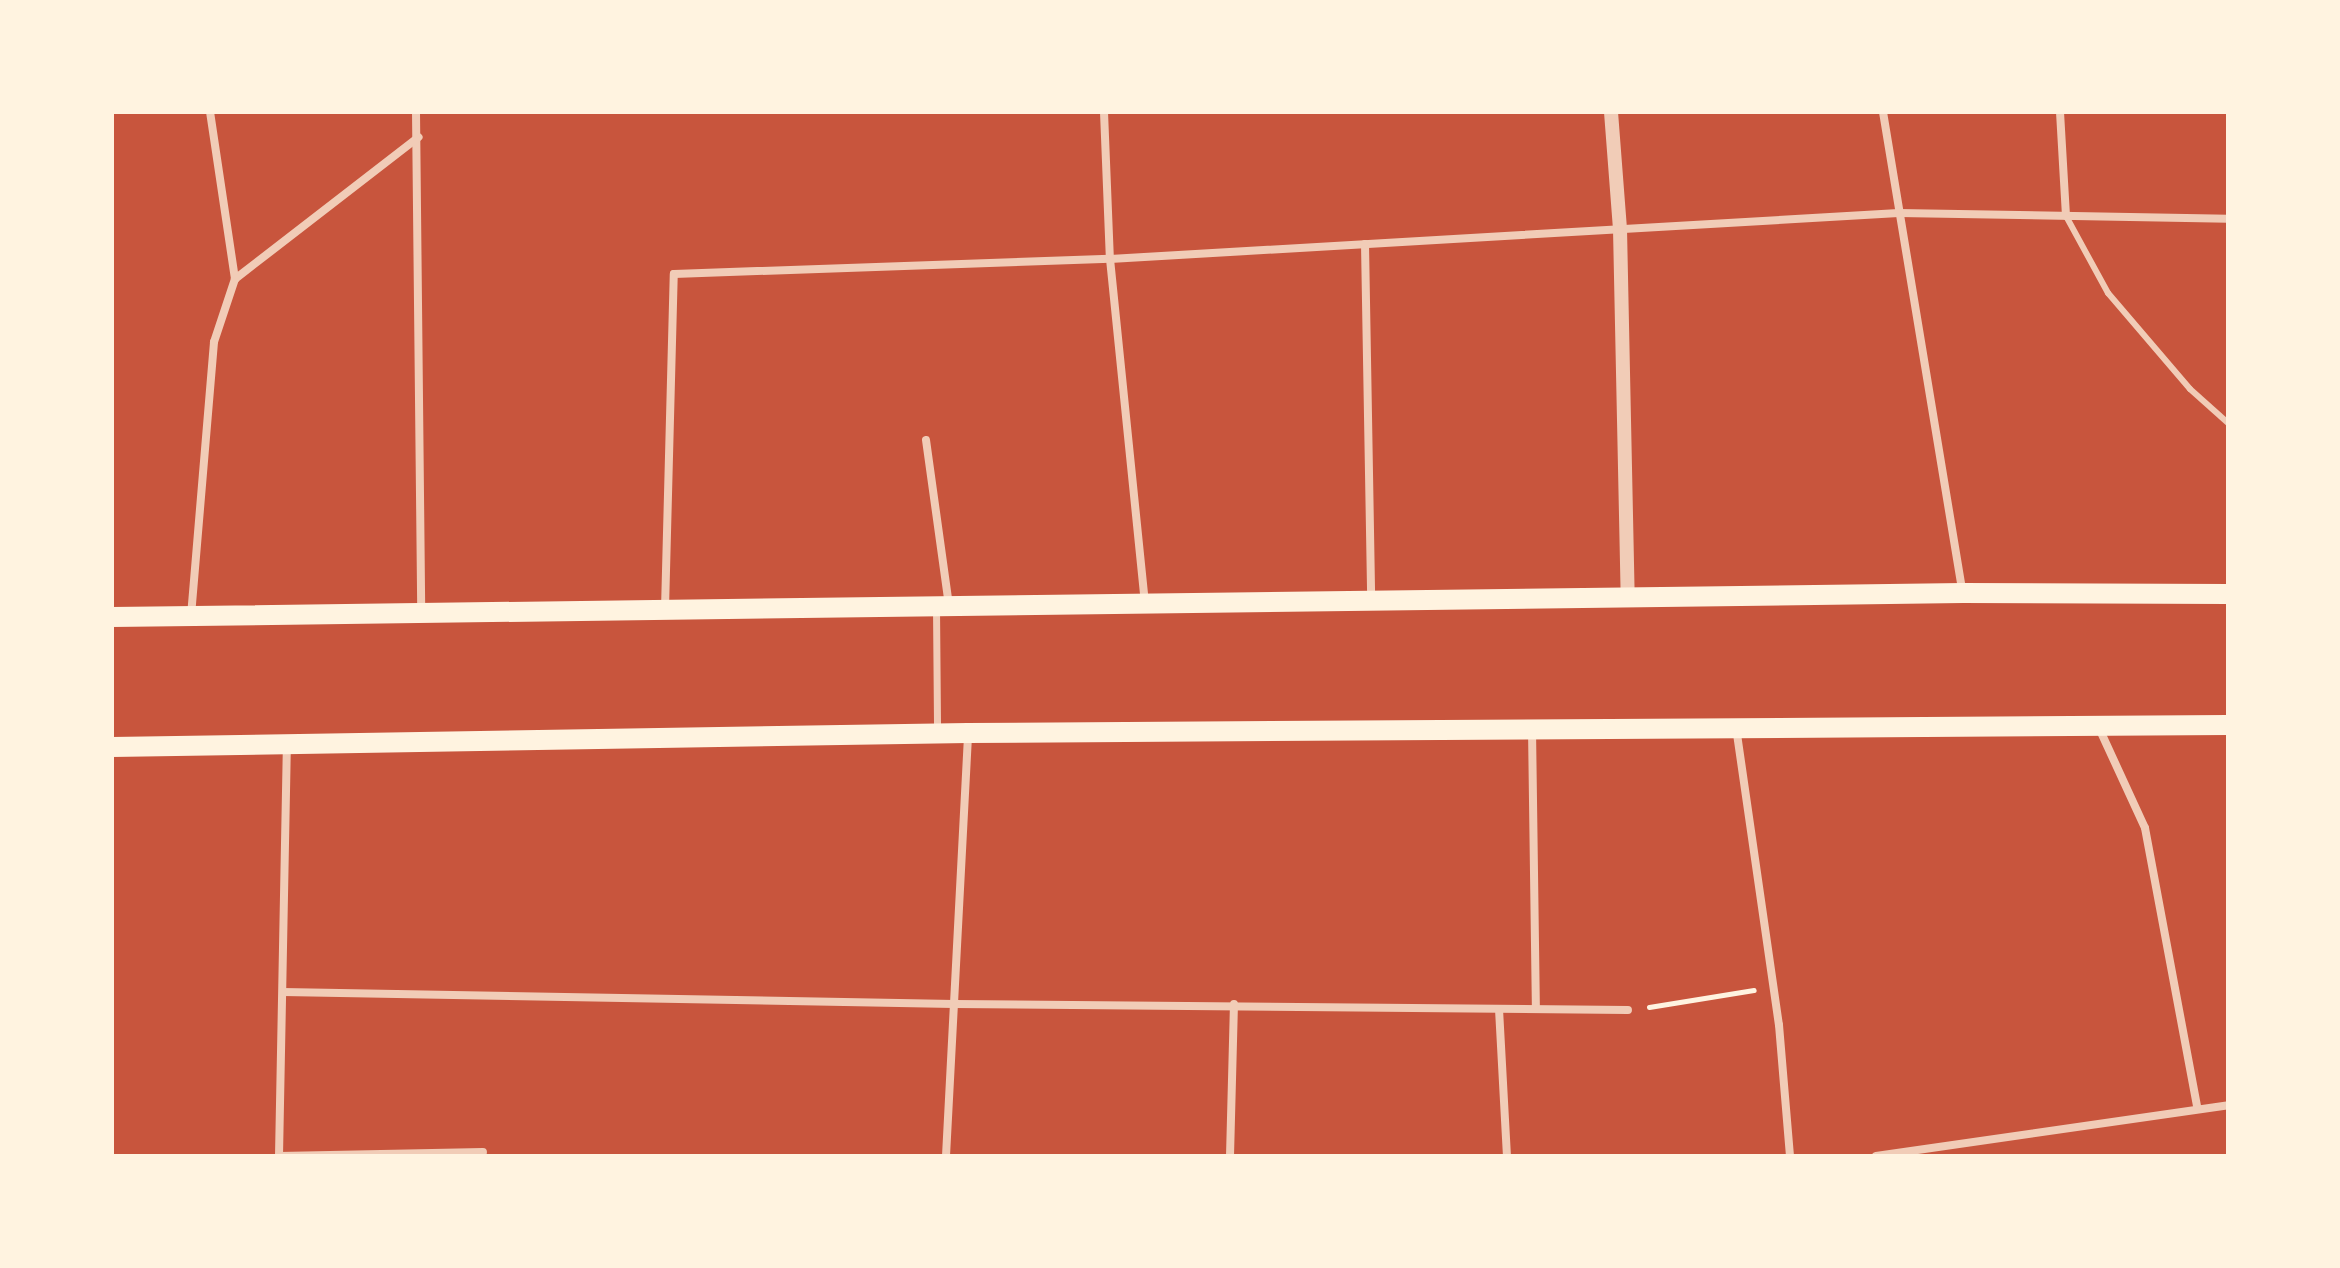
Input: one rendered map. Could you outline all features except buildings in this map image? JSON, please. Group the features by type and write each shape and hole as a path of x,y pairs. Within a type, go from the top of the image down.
{"main road":[{"path":"112,617 1963,593 2228,594"},
{"path":"112,747 968,733 2097,723 2228,725"}],"street":[{"path":"191,616 214,342 235,279 210,112"},
{"path":"416,112 419,137 421,613"},
{"path":"1104,112 1110,259 1145,604"},
{"path":"1611,112 1620,229 1628,597"},
{"path":"1883,112 1963,593"},
{"path":"2060,112 2066,216"},
{"path":"235,279 419,137"},
{"path":"665,610 674,274 1110,259 1899,213 2228,219"},
{"path":"1365,244 1371,600"},
{"path":"926,440 943,606 937,734"},
{"path":"2097,723 2145,828 2197,1107"},
{"path":"1736,726 1773,986 1790,1156"},
{"path":"1532,729 1536,1009"},
{"path":"946,1156 968,733"},
{"path":"287,744 279,1156 483,1152"},
{"path":"283,992 954,1004 1234,1004 1628,1010"},
{"path":"1230,1156 1234,1004"},
{"path":"1499,1009 1507,1156"},
{"path":"1876,1156 2197,1107 2228,1105"}],"lane":[{"path":"2066,216 2108,293 2190,389 2228,423"}],"path":[{"path":"1628,1010 1773,986"}]}
